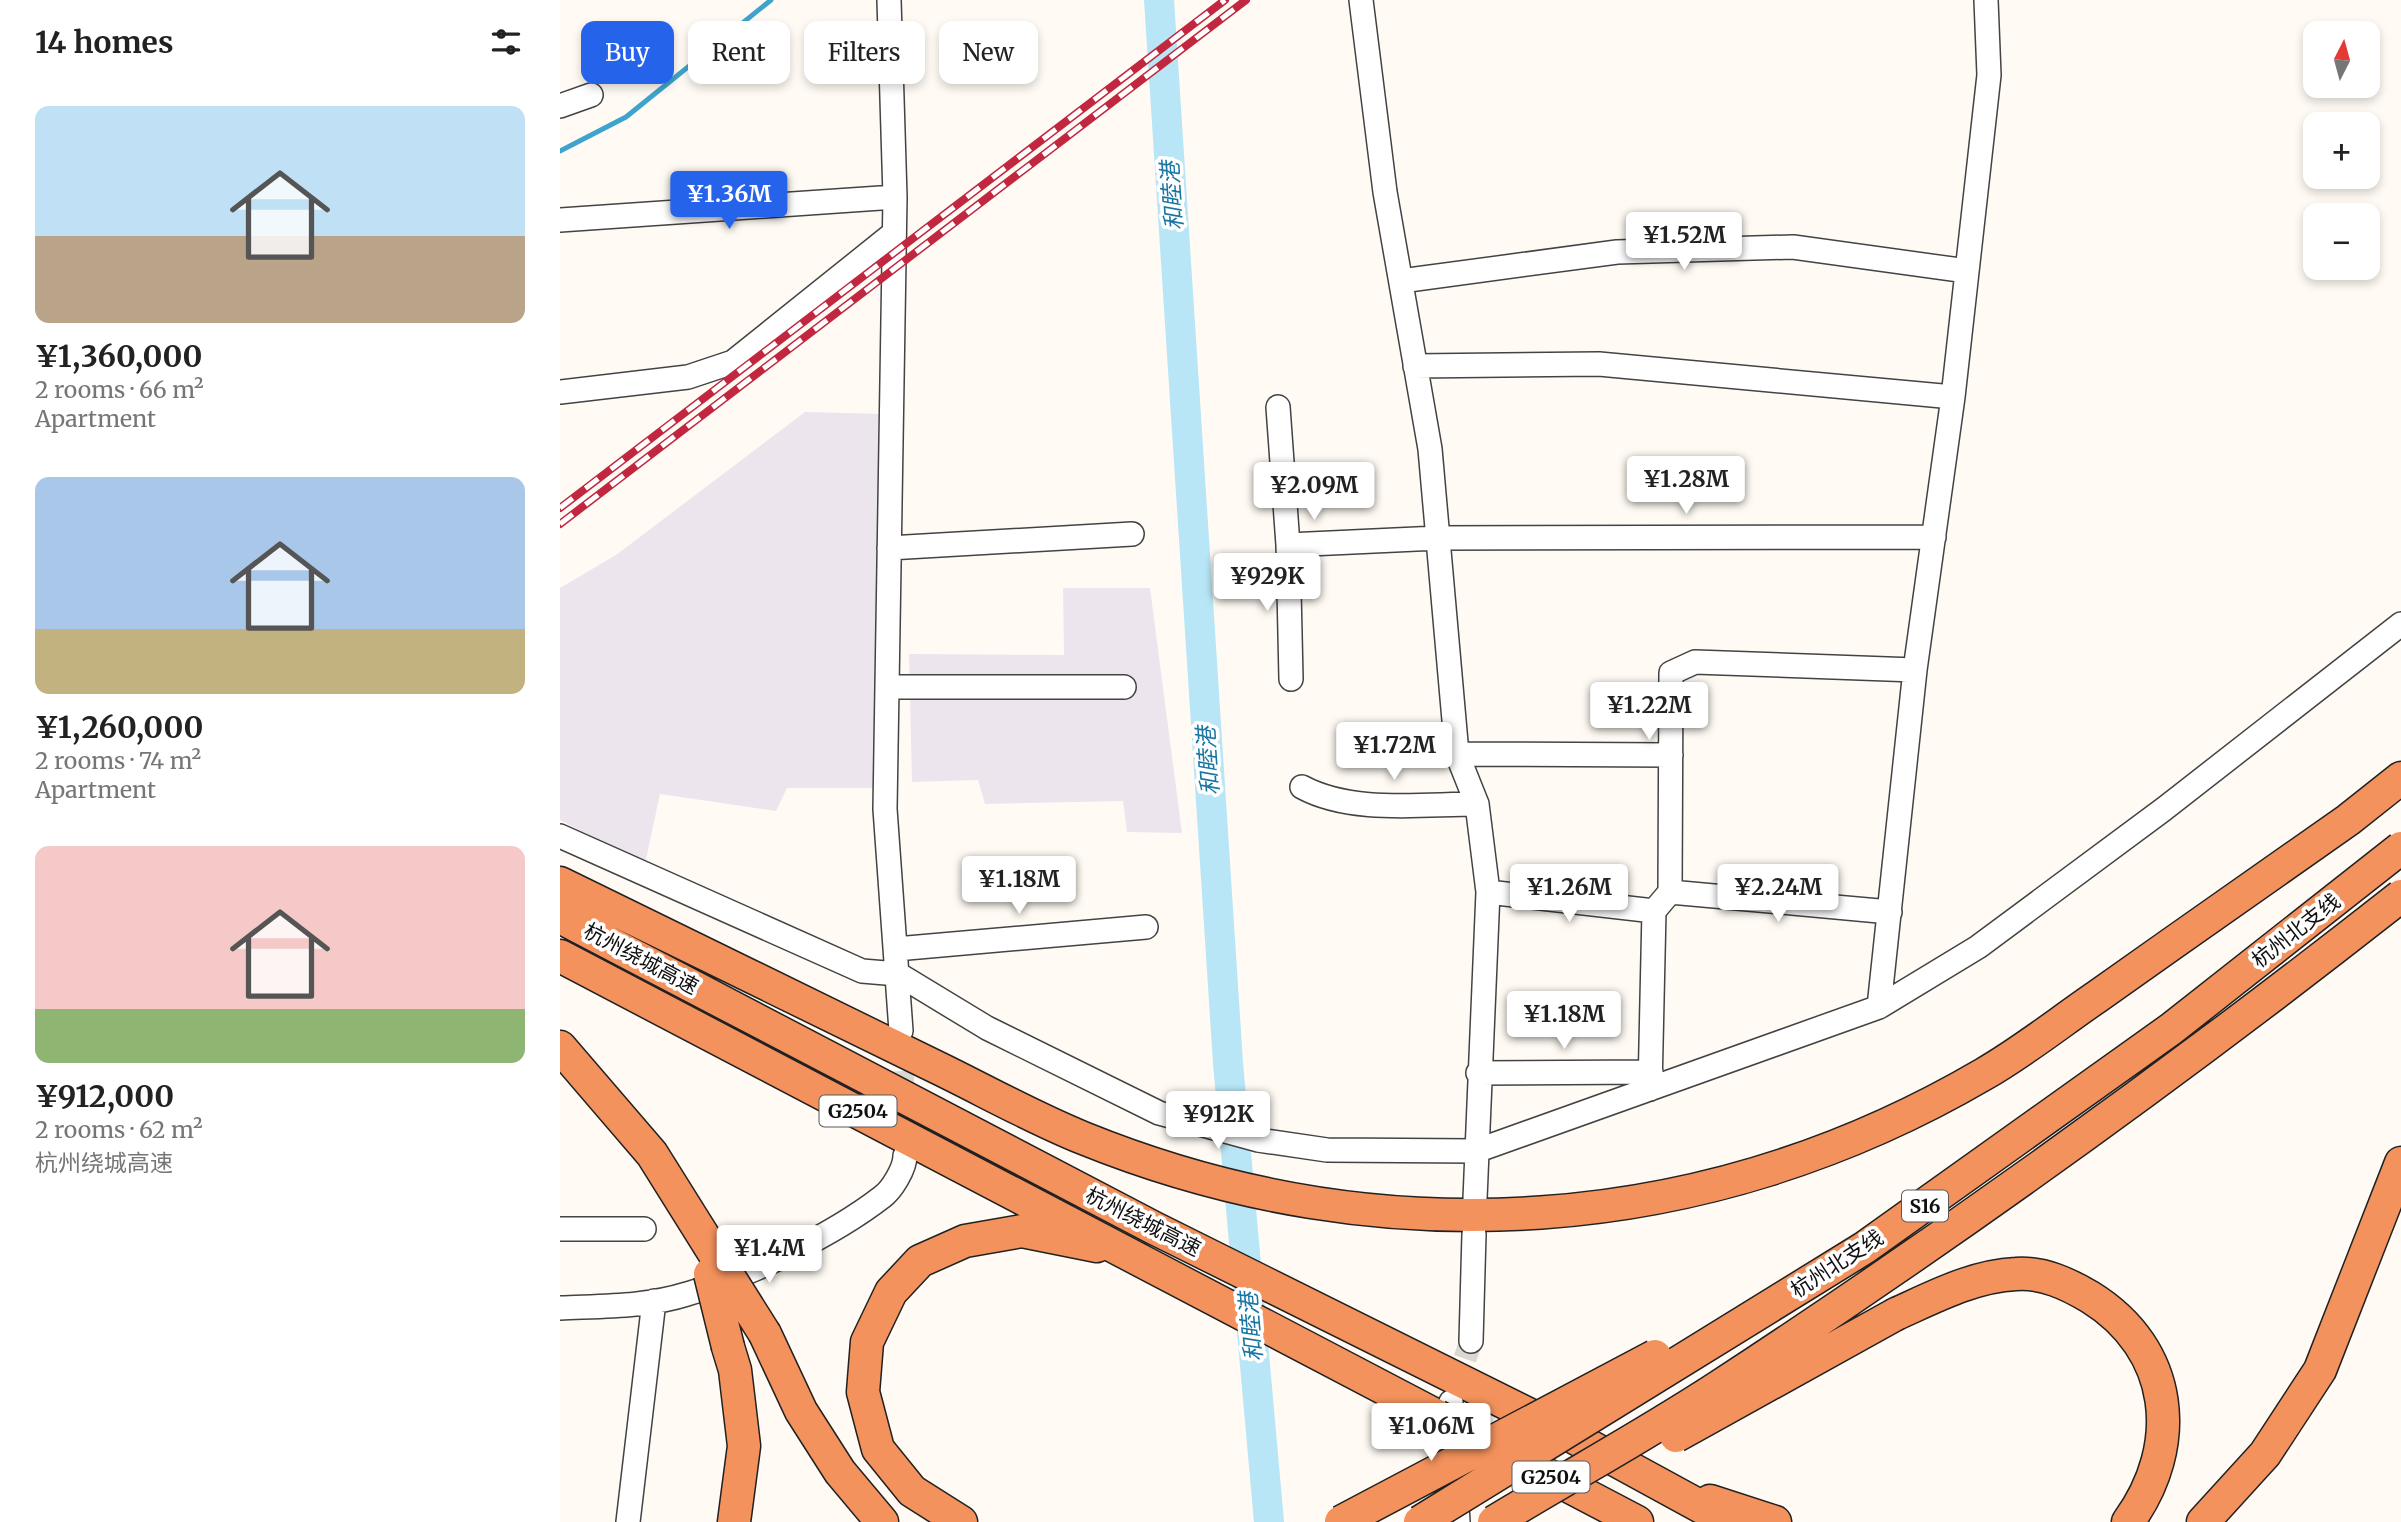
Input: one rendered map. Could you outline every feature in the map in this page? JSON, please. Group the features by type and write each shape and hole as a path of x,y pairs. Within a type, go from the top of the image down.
{"highway":[{"path":"560,883 1083,1138 1220,1183 1383,1212 1483,1217 1603,1209 1718,1186 1822,1153 1911,1113 1987,1073 2348,820 2401,778"},
{"name":"杭州北支线","path":"1420,1522 1864,1248 2171,1029 2401,848"},
{"name":"杭州北支线","path":"1494,1522 1715,1389 1994,1201 2240,1023 2401,896"},
{"name":"杭州绕城高速","path":"560,917 1154,1228 1564,1432 1729,1522"},
{"name":"杭州绕城高速","path":"560,956 1327,1357 1444,1409 1466,1432 1637,1522"},
{"path":"560,1047 652,1154 701,1233 717,1271 744,1446 734,1522"},
{"path":"2203,1522 2265,1454 2313,1381 2401,1163"},
{"path":"961,1522 912,1491 878,1449 863,1392 867,1342 891,1292 920,1261 965,1241 1022,1231 1143,1260"},
{"path":"1341,1522 1864,1248"},
{"path":"717,1271 765,1334 801,1411 840,1472 882,1522"},
{"path":"1510,1522 1727,1409 1896,1314 1959,1286 2017,1273 2064,1281 2113,1311 2137,1336 2155,1374 2165,1428 2153,1484 2128,1522"},
{"path":"1661,1485 1775,1522"}],"street":[{"path":"889,0 895,197 885,809 901,1031"},
{"path":"1361,0 1385,192 1430,449 1457,754 1477,804 1488,892 1478,1073 1475,1199"},
{"path":"1879,1007 1915,670 1954,397 1989,75 1986,0"},
{"path":"560,106 591,95"},
{"path":"560,220 895,197"},
{"path":"560,392 688,377 733,362 894,233"},
{"path":"1401,281 1616,252 1779,248 1967,271"},
{"path":"1415,366 1599,363 1954,397"},
{"path":"1278,407 1288,545 1291,679"},
{"path":"889,548 1132,534"},
{"path":"1288,545 1438,538 1934,537"},
{"path":"560,836 862,971 898,974 987,1028 1159,1113 1258,1140 1327,1150 1476,1151 1650,1081 1879,1007 1978,947 2175,801 2401,624"},
{"path":"1650,1081 1654,911 1671,892 1671,673 1695,662 1915,670"},
{"path":"887,687 1124,687"},
{"path":"1457,754 1671,755"},
{"path":"1303,787 1321,797 1368,803 1477,804"},
{"path":"1488,892 1654,911"},
{"path":"1671,892 1890,912"},
{"path":"896,949 1146,927"},
{"path":"1478,1073 1650,1081"},
{"path":"560,1308 654,1301 687,1295 808,1242 885,1196 905,1164 905,1156"},
{"path":"560,1229 644,1229"},
{"path":"1471,1341 1474,1234"},
{"path":"628,1522 654,1301"},
{"path":"1444,1409 1458,1522"}],"shaded area":[{"path":"805,412 883,414 876,624 876,788 787,788 776,811 660,794 645,864 560,820 560,588 616,555"},
{"path":"1063,588 1150,588 1182,833 1127,832 1123,801 985,804 978,780 912,782 909,654 1064,655"}],"waterway":[{"path":"560,151 626,117 771,0"},
{"name":"和睦港","path":"1159,0 1228,1063 1269,1522"}],"tunnel":[{"path":"901,1037 905,1150"},
{"path":"1454,1391 1471,1341"}],"railway":[{"path":"560,508 1225,0"},
{"path":"560,524 1246,0"}]}
